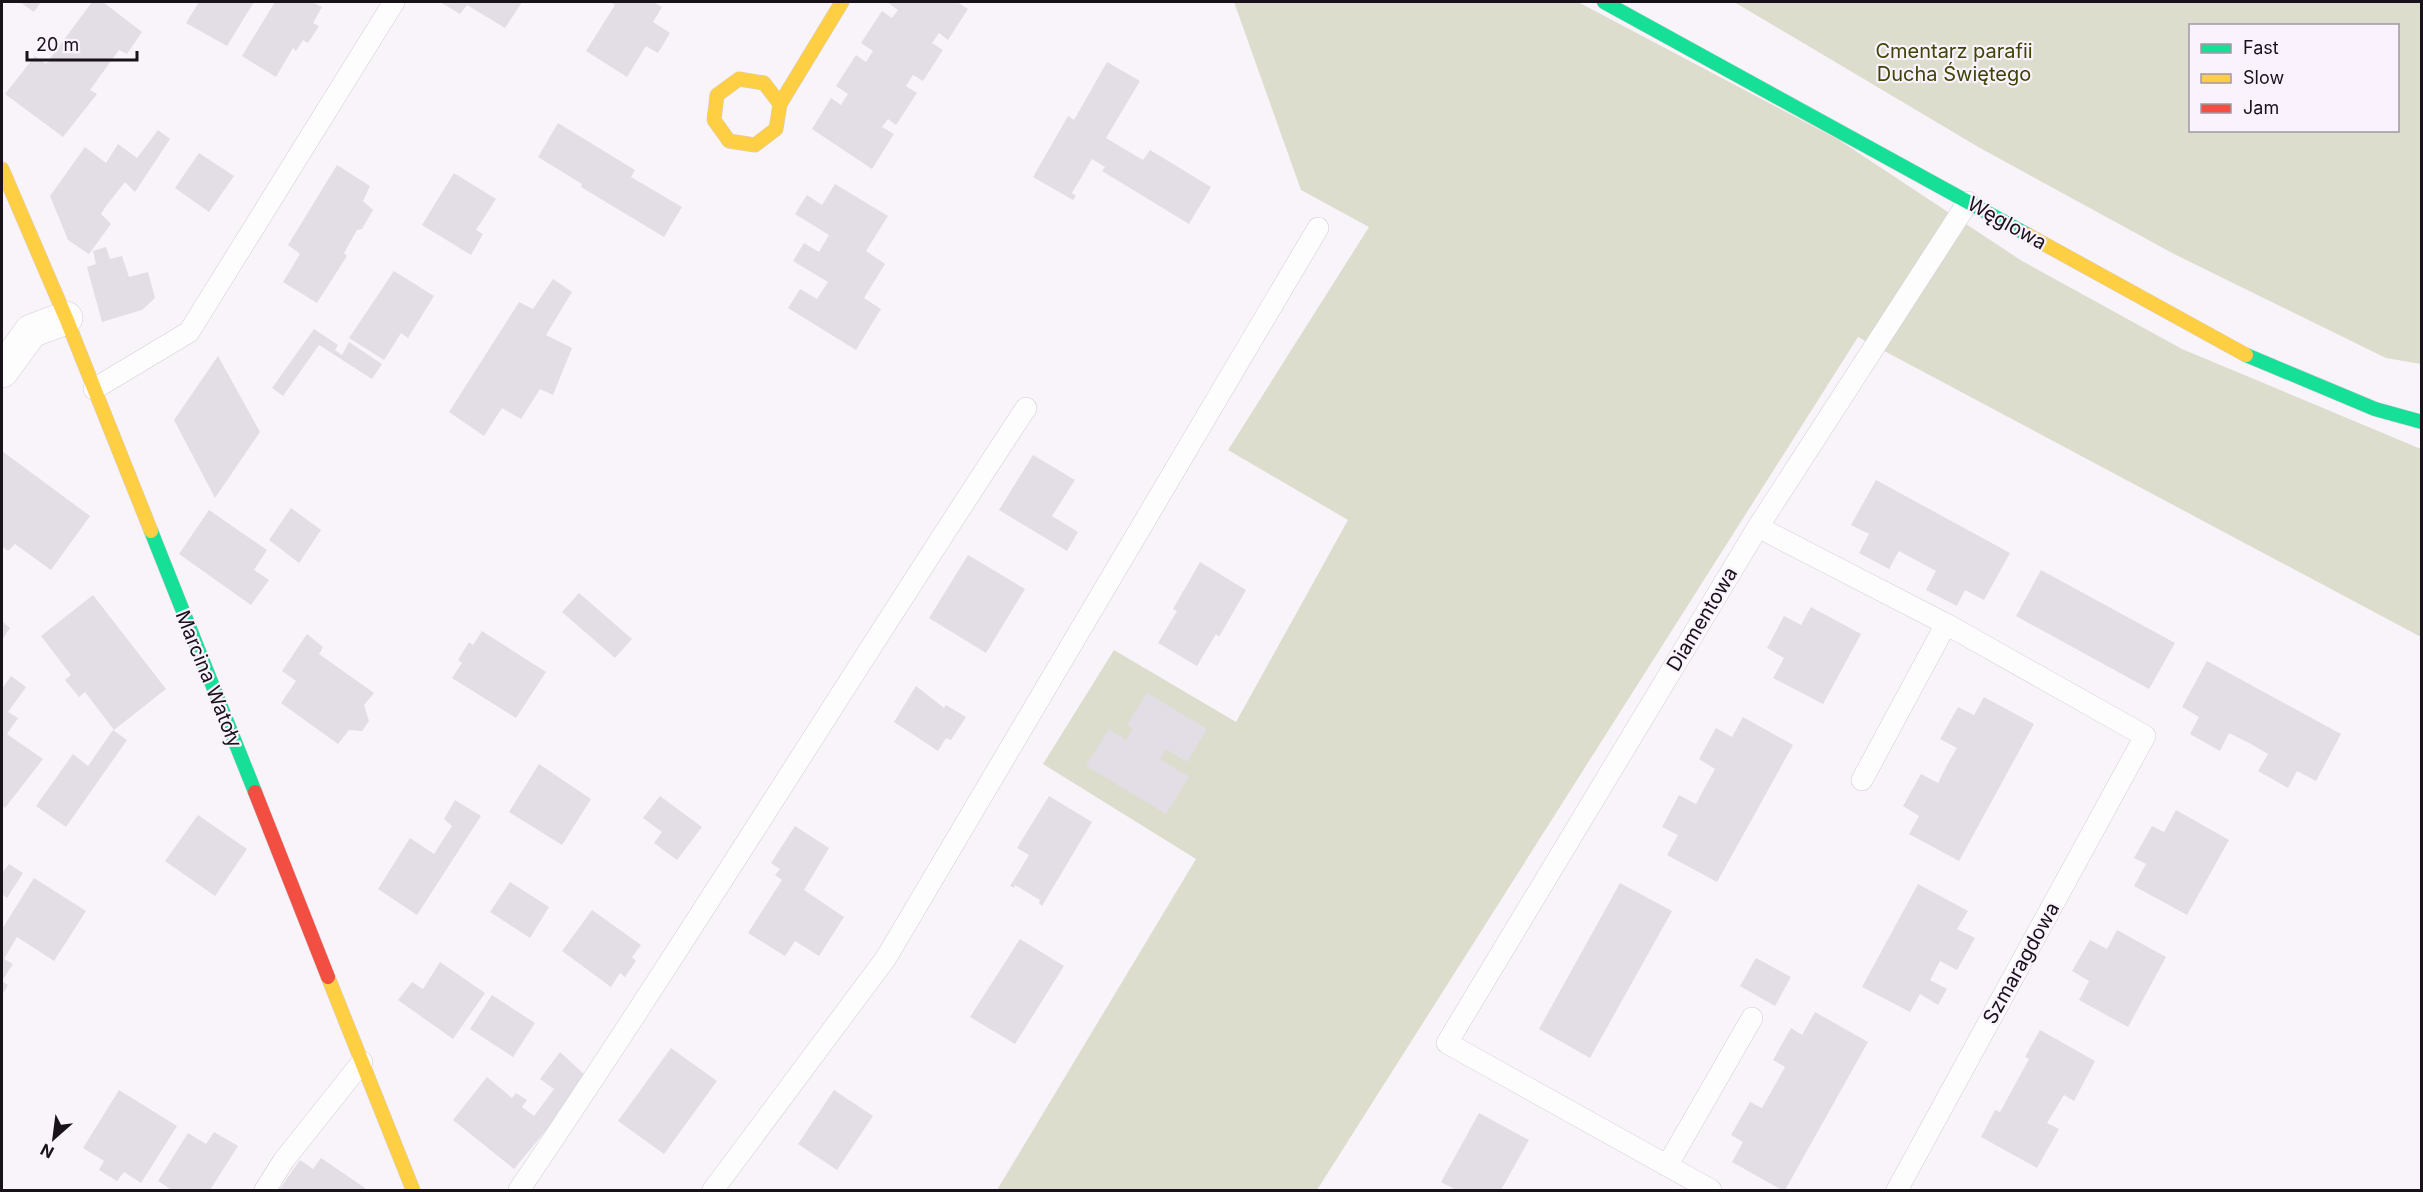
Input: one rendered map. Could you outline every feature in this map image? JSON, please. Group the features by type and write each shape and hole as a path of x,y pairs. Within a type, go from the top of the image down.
{"street":[{"path":"780,104 764,83 738,79 717,95 714,120 729,141 755,145 776,129 780,104 842,2"},
{"name":"Węglowa","path":"1604,2 2255,360 2375,409 2421,422"},
{"name":"Marcina Watoły","path":"2,169 66,318 413,1191"},
{"path":"2,370 31,331 66,318"}],"lane":[{"path":"94,389 189,332 394,2"},
{"name":"Diamentowa","path":"1667,1166 1447,1043 1758,527 1968,202"},
{"path":"713,1191 886,958 1318,228"},
{"path":"519,1191 639,1013 922,565 1026,408"},
{"path":"1758,527 1946,624 1862,780"},
{"name":"Szmaragdowa","path":"1897,1191 2145,736 1946,624"},
{"path":"1711,1191 1667,1166 1752,1018"},
{"path":"265,1191 284,1160 362,1062"}],"green space":[{"path":"1234,2 1578,2 1839,140 2022,261 2182,349 2421,449 2421,637 1858,337 1317,1190 997,1190 1196,859 1043,764 1114,650 1236,722 1348,520 1228,450 1369,227 1301,190"},
{"name":"Cmentarz parafii Ducha Świętego","path":"1734,2 2421,2 2421,364 2386,358 2174,254 1980,148"}],"building":[{"path":"20,2 41,2 34,12"},
{"path":"92,2 103,2 142,32 127,54 119,50 90,90 97,94 63,137 5,94 35,56 46,64"},
{"path":"199,2 254,2 227,46 186,23"},
{"path":"275,2 312,2 322,7 313,23 319,26 308,43 303,40 296,51 293,48 276,77 242,56"},
{"path":"440,2 522,2 505,28 467,5 460,14"},
{"path":"610,2 653,2 662,7 653,22 670,33 658,53 646,46 627,77 586,51 615,5"},
{"path":"887,2 957,2 968,9 948,40 939,33 932,43 943,50 923,81 913,75 906,86 917,93 896,125 888,119 882,127 894,134 872,169 812,129 831,98 841,105 848,94 836,86 856,55 866,62 873,51 861,43 882,11 892,18 898,10"},
{"path":"1107,62 1140,81 1106,138 1143,160 1150,150 1211,187 1189,224 1102,171 1105,167 1092,159 1072,193 1076,196 1073,200 1033,177 1068,116 1074,120"},
{"path":"558,123 635,170 631,177 682,207 664,237 581,187 582,184 538,157"},
{"path":"158,130 170,139 135,192 125,182 106,206 101,214 111,224 89,254 68,240 50,196 85,147 106,163 118,144 137,158"},
{"path":"199,153 234,176 209,212 175,188"},
{"path":"337,165 370,186 363,201 373,210 362,229 357,230 344,253 347,256 317,303 283,282 300,254 288,245"},
{"path":"454,173 496,199 476,230 483,234 471,255 422,225"},
{"path":"835,184 888,216 866,251 885,264 864,298 881,309 856,350 788,308 800,289 817,299 828,282 793,261 804,243 819,252 829,235 795,214 807,195 822,205"},
{"path":"106,247 110,259 122,256 129,277 148,272 155,298 142,310 102,322 87,267 96,264 93,251"},
{"path":"394,271 434,296 408,338 401,333 384,360 349,338"},
{"path":"553,279 572,292 546,335 572,348 553,395 540,389 521,419 502,408 484,436 449,412 519,302 533,309"},
{"path":"314,329 338,345 335,350 342,355 349,342 382,364 372,379 319,345 283,396 272,388"},
{"path":"218,356 260,432 215,498 174,420"},
{"path":"2,451 90,516 51,570 15,544 8,551 2,546"},
{"path":"1033,455 1075,480 1052,516 1078,532 1067,551 999,510"},
{"path":"1876,480 2010,553 1984,600 1965,590 1957,606 1926,590 1936,571 1899,551 1889,569 1859,553 1869,534 1851,525"},
{"path":"291,508 321,530 299,563 269,540"},
{"path":"209,510 267,550 254,570 269,580 251,605 179,554"},
{"path":"968,555 1025,589 986,653 929,618"},
{"path":"1200,562 1246,590 1219,637 1216,634 1197,666 1158,643 1177,611 1173,609"},
{"path":"2041,570 2175,643 2149,689 2016,616"},
{"path":"579,593 632,639 615,658 562,612"},
{"path":"93,595 166,689 114,730 85,692 79,697 65,680 71,675 41,636"},
{"path":"1811,607 1861,634 1823,704 1773,678 1784,658 1767,648 1784,616 1801,625"},
{"path":"2,621 10,628 2,640"},
{"path":"482,631 546,672 516,718 452,678 462,663 458,660 469,642 473,645"},
{"path":"307,634 323,647 319,654 374,693 364,705 369,721 362,731 349,730 338,744 281,703 296,681 282,671"},
{"path":"2207,661 2341,734 2316,781 2297,771 2288,788 2258,771 2268,754 2249,743 2229,733 2220,751 2190,734 2199,717 2182,707"},
{"path":"11,676 26,687 8,712 18,718 7,734 43,759 5,808 2,805 2,689"},
{"path":"916,686 944,708 946,705 966,717 951,740 946,738 938,751 894,722"},
{"path":"1147,693 1207,729 1187,762 1166,749 1160,759 1189,777 1166,814 1086,766 1109,729 1126,740 1133,729 1127,725"},
{"path":"1984,697 2034,724 1959,861 1909,834 1919,816 1903,806 1921,774 1938,783 1957,748 1940,739 1958,707 1974,715"},
{"path":"1743,717 1793,745 1717,882 1667,855 1678,835 1662,827 1679,795 1696,804 1715,769 1699,759 1716,728 1732,737"},
{"path":"113,730 127,740 66,827 36,806 73,754 88,766"},
{"path":"539,764 591,799 562,845 509,812"},
{"path":"660,796 702,827 677,860 654,843 662,832 643,818"},
{"path":"1049,796 1092,822 1042,906 1039,903 1040,900 1015,885 1014,888 1010,886 1029,855 1017,848"},
{"path":"455,800 481,816 417,915 378,889 410,838 434,854 452,826 444,819"},
{"path":"2176,810 2229,840 2187,915 2134,886 2146,864 2134,858 2152,826 2164,832"},
{"path":"198,815 247,849 215,896 165,861"},
{"path":"795,826 829,848 804,890 844,917 819,956 795,941 785,956 748,933 782,880 775,875 780,869 771,863"},
{"path":"9,864 23,873 7,898 2,894 2,873"},
{"path":"34,878 86,911 54,961 17,937 4,959 13,964 2,981 2,929"},
{"path":"510,882 549,907 530,938 490,912"},
{"path":"1620,883 1672,911 1590,1058 1539,1029"},
{"path":"1918,884 1968,911 1957,929 1975,938 1957,970 1940,961 1930,980 1947,989 1938,1005 1920,994 1910,1012 1862,987"},
{"path":"592,910 641,945 632,957 636,961 625,977 620,973 611,987 562,951"},
{"path":"2117,930 2166,957 2128,1027 2079,1000 2089,981 2072,971 2090,940 2107,949"},
{"path":"1020,939 1064,966 1015,1044 970,1017"},
{"path":"1756,958 1791,977 1775,1006 1740,986"},
{"path":"440,962 485,993 453,1039 398,1000 412,982 423,989"},
{"path":"2,981 8,985 2,995"},
{"path":"492,995 535,1023 513,1057 470,1029"},
{"path":"1815,1012 1868,1042 1785,1190 1782,1190 1732,1162 1743,1142 1731,1135 1750,1102 1762,1108 1785,1067 1773,1060 1791,1028 1802,1035"},
{"path":"2040,1030 2095,1061 2074,1101 2064,1095 2047,1123 2059,1129 2037,1168 1981,1137 1995,1110 2000,1112 2029,1059 2025,1057"},
{"path":"671,1048 717,1081 664,1154 618,1121"},
{"path":"560,1052 585,1075 547,1129 514,1169 453,1120 487,1077 512,1098 516,1093 527,1100 522,1107 534,1116 554,1089 540,1079"},
{"path":"119,1090 177,1126 141,1183 124,1172 117,1181 99,1170 104,1161 83,1148"},
{"path":"834,1090 873,1116 837,1170 798,1144"},
{"path":"1479,1113 1529,1140 1501,1190 1456,1190 1441,1182"},
{"path":"214,1132 238,1146 210,1190 172,1190 158,1181 188,1133 206,1144"},
{"path":"321,1158 365,1188 364,1190 279,1190 300,1160 313,1169"}],"traffic: fast":[{"path":"1604,2 2028,235"},
{"path":"2246,355 2375,409 2422,422"},
{"path":"151,531 255,792"}],"traffic: slow":[{"path":"780,104 764,83 739,79 717,95 714,120 729,141 755,145 776,129 780,104 842,2"},
{"path":"2,169 66,318 151,531"},
{"path":"2028,235 2246,355"},
{"path":"328,977 413,1190"}],"traffic: jam":[{"path":"255,792 328,977"}]}
